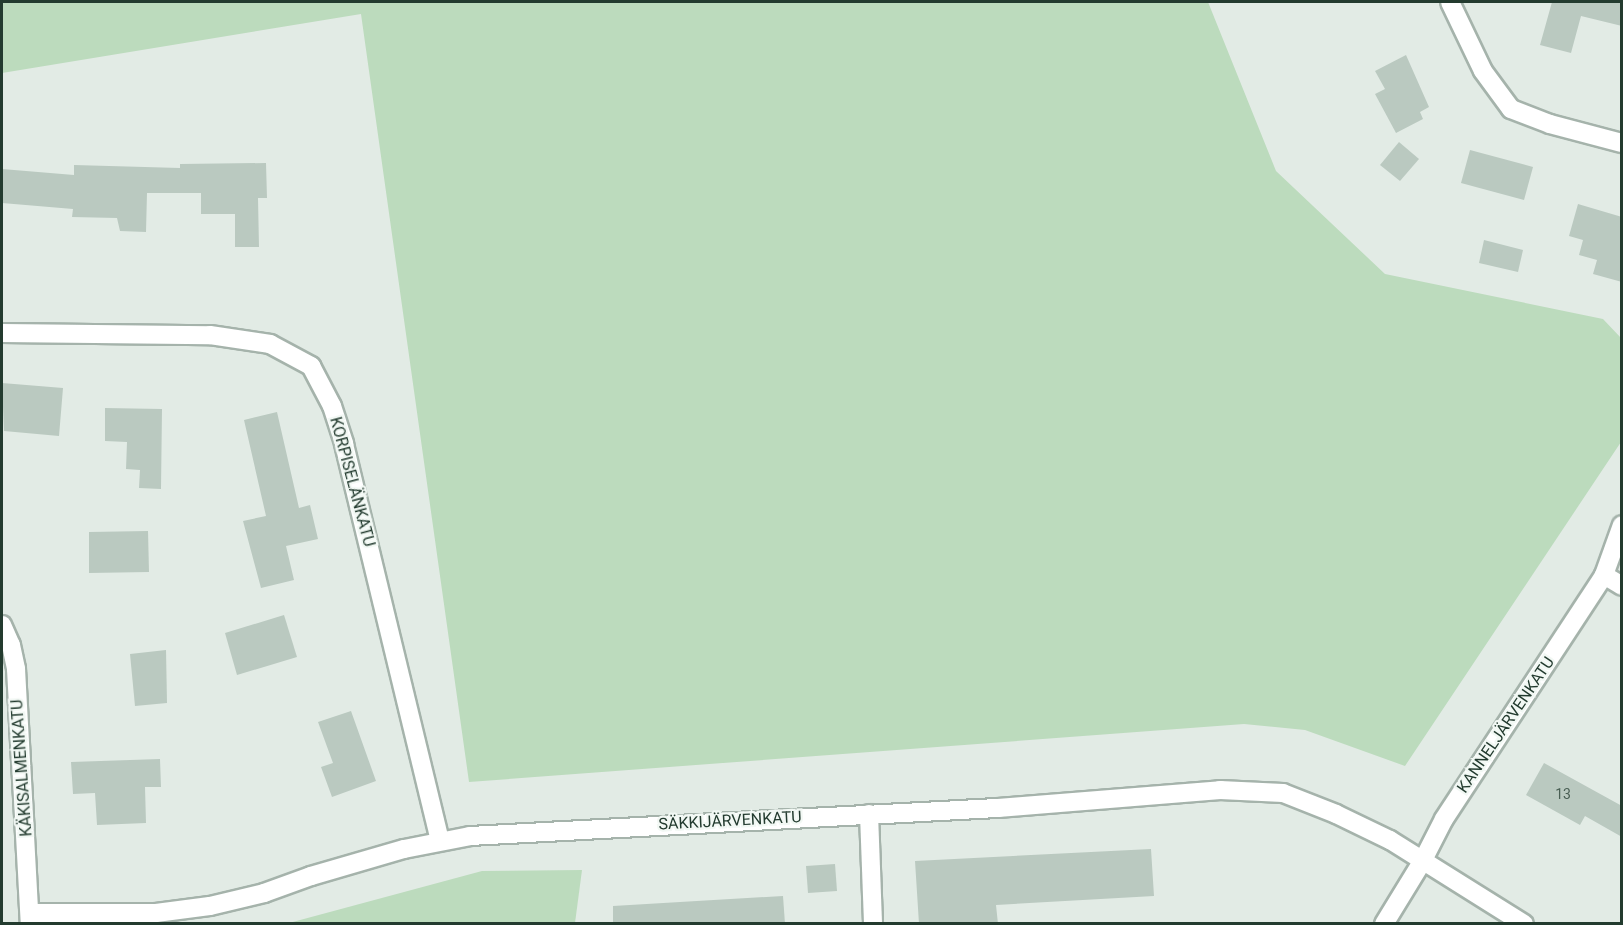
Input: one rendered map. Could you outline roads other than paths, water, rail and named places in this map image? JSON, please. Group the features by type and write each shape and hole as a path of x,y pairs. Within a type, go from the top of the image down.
{"street":[{"path":"1449,2 1483,71 1510,109 1550,124 1622,143"},
{"name":"KORPISELÄNKATU","path":"2,333 210,335 270,344 311,366 332,406 344,444 440,840"},
{"name":"KANNELJÄRVENKATU","path":"1384,924 1422,862 1444,819 1604,575 1622,525"},
{"path":"1604,575 1622,586"},
{"name":"KÄKISALMENKATU","path":"2,625 11,645 16,669 30,918"},
{"name":"SÄKKIJÄRVENKATU","path":"30,918 156,913 210,906 264,893 350,864 440,840 470,836 998,808 1220,790 1283,793 1390,840 1524,924"},
{"path":"869,814 873,924"}]}
